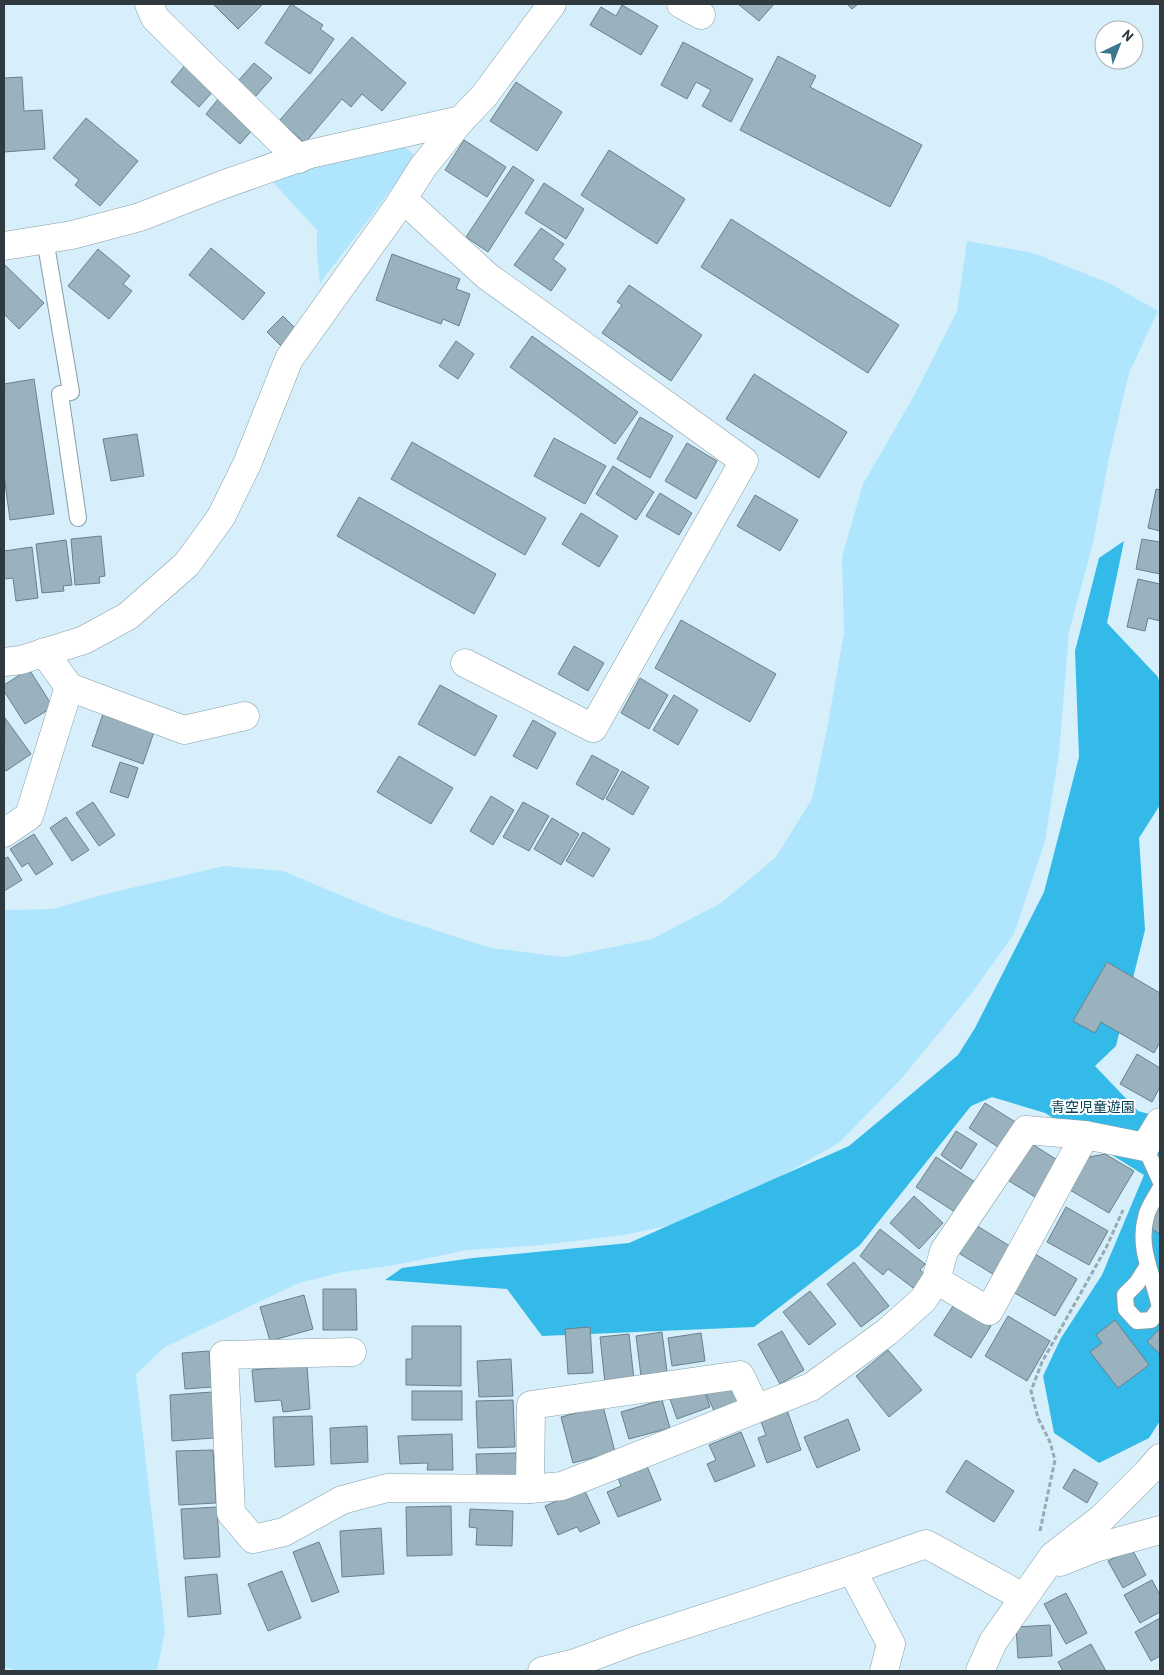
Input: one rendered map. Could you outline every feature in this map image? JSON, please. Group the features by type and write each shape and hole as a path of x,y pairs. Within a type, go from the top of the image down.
{"street":[{"path":"149,4 155,18 298,158"},
{"path":"4,662 21,660 84,640 128,616 187,564 221,517 247,464 289,359 403,199 423,167 461,120 484,96 552,4"},
{"path":"4,246 72,235 152,213 222,185 310,154 461,120"},
{"path":"403,199 487,276 744,461 593,728 465,663"},
{"path":"44,652 69,687 184,730 245,716"},
{"path":"4,833 29,816 69,687"},
{"path":"352,1352 224,1355 230,1513 252,1539 284,1532 342,1500 387,1488 530,1489 562,1486 811,1387 887,1332 923,1300 936,1280 944,1251 1026,1130 1085,1135 1145,1147 1160,1122"},
{"path":"936,1280 989,1311 1085,1135"},
{"path":"530,1489 531,1405 740,1375 756,1408"},
{"path":"980,1671 993,1642 1042,1569 1053,1556 1102,1518 1160,1458"},
{"path":"1042,1569 1095,1548 1160,1530"},
{"path":"542,1671 575,1663 634,1641 926,1544 1023,1597"},
{"path":"852,1570 891,1644 884,1671"}],"lane":[{"path":"45,240 71,392 60,394 78,518"},
{"path":"1145,1147 1160,1180"},
{"path":"1147,1267 1143,1240 1146,1216 1160,1189"}],"path":[{"path":"1038,1538 1055,1460 1050,1442 1038,1418 1031,1391 1042,1362 1106,1248 1124,1207"}],"shaded area":[{"path":"402,144 416,157 320,283 317,230 270,179"},
{"path":"967,241 1033,253 1111,284 1158,311 1129,373 1109,458 1093,543 1069,632 1059,753 1045,841 1014,934 971,994 901,1079 840,1142 765,1186 694,1220 624,1235 542,1245 467,1250 395,1265 343,1272 299,1283 165,1347 136,1374 165,1631 157,1671 18,1671 4,1667 4,910 53,909 106,894 224,866 283,871 388,915 491,948 564,957 652,939 721,903 776,857 812,799 844,633 842,557 863,484 914,396 957,311"}],"green space":[{"name":"青空児童遊園","path":"1124,541 1107,623 1158,677 1160,685 1160,805 1139,838 1145,930 1116,1046 1095,1066 1138,1111 1160,1117 1160,1421 1149,1438 1099,1463 1054,1433 1043,1376 1061,1338 1102,1275 1144,1175 1045,1113 992,1097 971,1106 860,1245 754,1327 542,1336 507,1289 385,1280 402,1268 473,1258 629,1243 849,1146 958,1055 975,1028 1044,892 1079,757 1075,651 1099,558"}],"building":[{"path":"213,4 263,4 238,29"},
{"path":"291,4 323,25 320,29 334,39 310,74 265,43"},
{"path":"738,4 774,4 759,21"},
{"path":"847,4 858,4 852,9"},
{"path":"622,5 658,26 641,55 590,25 601,7 616,16"},
{"path":"352,37 406,83 382,111 362,94 351,107 342,99 305,143 279,121"},
{"path":"683,42 753,79 731,122 702,106 711,90 696,82 687,99 661,85"},
{"path":"778,56 816,76 810,87 922,145 890,207 740,130"},
{"path":"254,63 272,78 255,97 238,81"},
{"path":"186,64 215,89 199,107 171,82"},
{"path":"22,77 24,111 42,110 45,149 4,152 4,78"},
{"path":"516,82 562,112 537,151 490,121"},
{"path":"219,98 254,128 240,144 206,114"},
{"path":"86,118 138,161 100,206 75,185 79,180 53,158"},
{"path":"464,140 506,167 487,197 445,170"},
{"path":"609,150 685,199 657,244 581,195"},
{"path":"513,166 534,180 488,252 466,237"},
{"path":"544,183 584,209 566,239 525,213"},
{"path":"731,219 899,325 868,373 701,267"},
{"path":"541,228 564,244 553,259 566,269 551,291 514,265"},
{"path":"211,248 265,293 243,320 189,275"},
{"path":"98,249 130,276 123,284 132,291 109,319 68,286"},
{"path":"392,254 460,279 456,289 470,294 459,326 443,319 441,324 376,300"},
{"path":"4,264 44,303 19,329 4,314"},
{"path":"629,285 702,335 671,381 602,333 622,305 617,302"},
{"path":"283,316 299,332 283,348 267,332"},
{"path":"532,336 638,412 615,444 510,367"},
{"path":"456,341 474,354 458,379 439,366"},
{"path":"754,374 847,432 819,478 726,419"},
{"path":"34,379 54,514 10,520 4,475 4,384"},
{"path":"640,417 673,436 650,478 617,459"},
{"path":"137,434 144,476 111,481 103,439"},
{"path":"554,438 606,466 585,504 534,476"},
{"path":"412,442 546,518 525,555 391,479"},
{"path":"687,443 717,461 696,499 665,481"},
{"path":"613,466 654,492 636,520 596,494"},
{"path":"1156,489 1160,490 1160,531 1148,528"},
{"path":"660,493 692,513 679,535 646,516"},
{"path":"755,495 798,520 780,551 737,526"},
{"path":"359,497 496,574 474,614 337,536"},
{"path":"581,513 618,536 599,567 562,544"},
{"path":"101,536 105,576 99,577 100,583 75,585 71,539"},
{"path":"1142,539 1160,542 1160,574 1136,569"},
{"path":"66,540 72,585 63,586 64,591 42,593 36,544"},
{"path":"32,547 38,598 16,601 13,578 4,579 4,551"},
{"path":"1138,579 1160,584 1160,621 1148,618 1145,631 1127,627"},
{"path":"681,620 776,674 750,722 655,668"},
{"path":"574,646 604,663 588,691 558,674"},
{"path":"29,669 53,707 25,724 4,691 4,685"},
{"path":"640,678 668,695 649,729 621,713"},
{"path":"440,685 497,716 475,756 418,724"},
{"path":"674,695 698,710 678,745 653,730"},
{"path":"105,708 156,726 143,764 92,746"},
{"path":"5,718 31,754 6,771 4,768"},
{"path":"533,720 556,733 537,769 513,756"},
{"path":"592,755 619,770 603,800 576,784"},
{"path":"399,756 453,788 431,824 377,792"},
{"path":"120,762 138,768 128,798 110,792"},
{"path":"622,771 649,787 633,815 606,799"},
{"path":"491,796 514,810 493,845 470,831"},
{"path":"93,802 115,835 99,846 76,813"},
{"path":"523,802 549,816 529,851 503,837"},
{"path":"66,817 89,850 72,861 50,828"},
{"path":"552,818 579,834 561,865 534,849"},
{"path":"583,832 610,849 593,877 566,861"},
{"path":"34,834 53,864 36,875 28,863 22,867 10,849"},
{"path":"8,857 22,880 4,891 4,859"},
{"path":"1107,962 1160,993 1160,1042 1154,1053 1101,1022 1095,1033 1073,1021"},
{"path":"1137,1054 1160,1068 1160,1087 1152,1102 1120,1084"},
{"path":"985,1103 1017,1123 1001,1149 969,1128"},
{"path":"956,1131 977,1144 961,1169 941,1155"},
{"path":"1032,1144 1062,1163 1040,1200 1009,1181"},
{"path":"1105,1154 1134,1171 1109,1213 1070,1190 1089,1157"},
{"path":"936,1157 975,1182 955,1212 916,1187"},
{"path":"914,1196 943,1223 919,1249 890,1223"},
{"path":"1160,1206 1160,1234 1148,1227"},
{"path":"1066,1207 1108,1231 1089,1265 1047,1242"},
{"path":"974,1224 1013,1248 996,1276 957,1252"},
{"path":"880,1229 925,1264 920,1270 926,1275 916,1290 888,1269 883,1275 860,1256"},
{"path":"1035,1254 1077,1279 1055,1316 1013,1292"},
{"path":"854,1262 889,1306 861,1327 827,1284"},
{"path":"323,1289 356,1289 357,1330 323,1330"},
{"path":"810,1291 836,1324 809,1345 783,1312"},
{"path":"304,1295 313,1329 270,1341 260,1307"},
{"path":"955,1303 991,1326 971,1358 934,1335"},
{"path":"1008,1316 1050,1341 1027,1381 985,1356"},
{"path":"1115,1320 1149,1365 1118,1388 1090,1352 1102,1343 1096,1335"},
{"path":"412,1326 461,1326 461,1386 406,1385 406,1359 412,1359"},
{"path":"590,1327 593,1373 568,1374 565,1329"},
{"path":"1160,1328 1160,1354 1147,1342"},
{"path":"782,1331 804,1370 780,1384 758,1344"},
{"path":"662,1332 667,1372 641,1376 636,1336"},
{"path":"701,1333 705,1361 672,1366 668,1338"},
{"path":"629,1334 634,1380 605,1383 600,1337"},
{"path":"888,1350 922,1390 889,1417 856,1376"},
{"path":"209,1351 212,1387 185,1389 182,1353"},
{"path":"511,1359 513,1396 479,1397 477,1361"},
{"path":"307,1365 310,1409 283,1412 281,1400 255,1402 252,1370"},
{"path":"732,1383 740,1404 715,1413 706,1393"},
{"path":"703,1387 710,1407 677,1419 670,1399"},
{"path":"412,1391 462,1391 462,1420 412,1420"},
{"path":"212,1392 214,1438 172,1441 170,1395"},
{"path":"513,1400 515,1447 478,1448 476,1401"},
{"path":"662,1400 670,1428 629,1439 621,1412"},
{"path":"603,1406 615,1452 573,1463 561,1417"},
{"path":"787,1410 801,1450 767,1463 758,1438 766,1435 760,1419"},
{"path":"312,1416 314,1465 275,1467 273,1417"},
{"path":"848,1419 860,1450 817,1468 804,1437"},
{"path":"367,1426 368,1462 331,1464 330,1428"},
{"path":"741,1432 755,1466 715,1482 707,1464 716,1460 709,1445"},
{"path":"452,1434 453,1470 427,1470 428,1463 400,1464 398,1436"},
{"path":"213,1450 216,1503 179,1505 176,1451"},
{"path":"516,1453 517,1475 477,1477 476,1454"},
{"path":"966,1460 1014,1491 994,1522 946,1492"},
{"path":"647,1466 661,1500 618,1517 607,1492 621,1486 618,1478"},
{"path":"1074,1469 1098,1483 1087,1503 1063,1488"},
{"path":"584,1489 600,1523 580,1532 577,1527 558,1535 545,1506"},
{"path":"451,1506 452,1555 407,1556 406,1507"},
{"path":"217,1507 220,1557 184,1559 181,1509"},
{"path":"470,1509 513,1511 512,1546 476,1545 477,1528 469,1527"},
{"path":"381,1528 384,1574 342,1577 340,1531"},
{"path":"319,1542 339,1592 312,1602 293,1552"},
{"path":"1132,1549 1146,1575 1123,1588 1108,1561"},
{"path":"282,1571 301,1618 268,1631 248,1584"},
{"path":"217,1574 221,1614 188,1617 185,1577"},
{"path":"1152,1580 1160,1595 1160,1612 1140,1623 1124,1595"},
{"path":"1066,1593 1087,1633 1066,1644 1044,1604"},
{"path":"1160,1618 1160,1656 1151,1661 1135,1632"},
{"path":"1050,1625 1052,1656 1018,1658 1016,1627"},
{"path":"1091,1644 1106,1671 1063,1671 1058,1662"}]}
